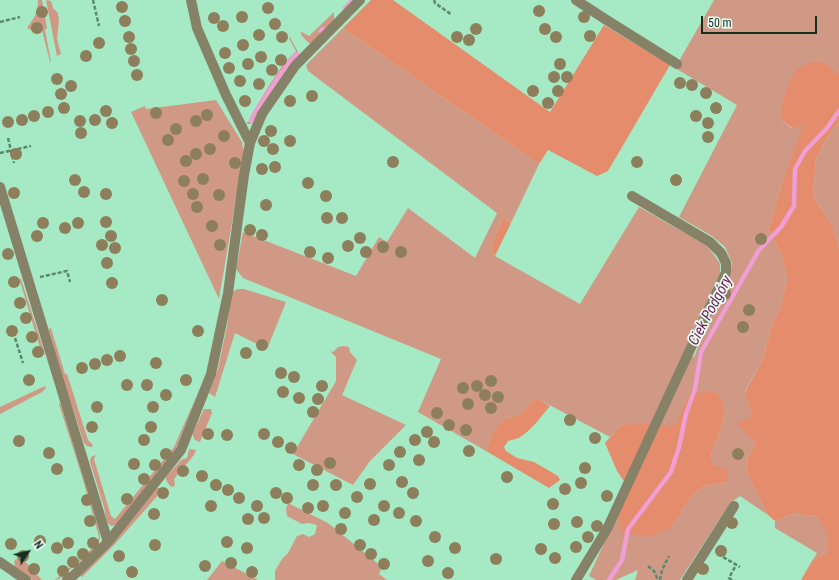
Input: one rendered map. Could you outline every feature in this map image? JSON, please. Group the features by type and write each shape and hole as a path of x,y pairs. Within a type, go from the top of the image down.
{"street":[{"path":"191,0 197,28 226,95 250,144"},
{"path":"67,580 108,542 181,450 211,374 228,293 244,175 250,144 262,114 295,66 360,0"},
{"path":"576,0 677,64"},
{"path":"0,187 108,542"},
{"path":"576,580 607,529 726,272 726,263 720,253 710,242 632,196"},
{"path":"688,580 734,506"},
{"path":"0,562 26,580"}],"path":[{"path":"93,0 99,26"},
{"path":"434,0 435,3 452,15"},
{"path":"0,22 20,17"},
{"path":"8,138 14,163"},
{"path":"0,153 31,146"},
{"path":"38,277 67,271 70,282"},
{"path":"15,338 23,363"},
{"path":"716,553 738,566 729,578 732,580"},
{"path":"659,580 669,556"},
{"path":"648,566 654,571 659,580"}],"shaded area":[{"path":"38,0 42,0 47,28 45,30 51,62 42,30 35,32 27,28 35,16"},
{"path":"46,0 51,1 53,8 58,13 59,21 57,39 61,54 57,56"},
{"path":"371,0 393,0 550,112 604,25 670,65 608,171 597,176 548,150 539,164 343,28"},
{"path":"714,0 839,0 839,73 781,119 791,128 804,124 781,186 769,229 782,257 787,279 781,306 771,327 763,359 745,391 752,417 756,443 748,456 746,472 768,515 740,496 730,503 680,580 635,580 638,570 616,580 596,580 589,576 617,515 671,528 691,497 704,486 728,482 713,465 711,454 717,441 725,415 701,394 691,389 675,427 634,422 619,427 610,437 536,398 518,415 507,418 491,436 486,451 418,412 441,359 243,278 236,269 243,232 356,276 379,237 387,242 408,208 475,258 497,213 308,71 306,65 343,28 539,164 511,223 503,217 490,248 495,256 580,304 639,207 706,245 720,264 720,273 684,352 694,357 729,275 732,263 725,247 712,236 679,217 737,105 675,68"},
{"path":"334,12 334,22 312,43 309,43 302,36 300,31 309,36"},
{"path":"290,37 299,54 266,99 251,124 246,124 282,66 296,51 289,38"},
{"path":"812,62 825,63 833,70 835,75 839,73 839,122 827,138 816,160 813,196 833,227 839,248 839,580 801,580 812,561 827,552 828,534 816,516 793,514 775,521 768,515 746,472 748,456 756,443 737,423 752,417 745,392 763,359 771,327 781,306 787,279 782,257 769,229 781,186 803,125 792,128 781,119 781,108 788,86 796,70"},
{"path":"216,100 242,142 244,152 219,299 131,112 145,106 146,109"},
{"path":"839,122 839,248 833,227 813,196 816,160 827,138"},
{"path":"503,217 511,223 495,256 490,248"},
{"path":"19,278 21,279 45,354 36,358 41,351"},
{"path":"237,289 244,289 286,302 267,349 235,333 215,397 209,393 218,369 227,326 231,295"},
{"path":"50,328 65,374 67,374 88,440 93,446 91,447 84,443 63,379 49,330"},
{"path":"338,347 349,347 350,352 357,360 342,395 406,425 370,461 353,485 293,454 336,381 336,357 330,351 333,352"},
{"path":"202,384 176,449 116,525 111,526 107,522 104,507 90,462 91,457 96,455 94,459 111,516 115,519 174,447"},
{"path":"45,386 46,388 42,392 0,414 0,407"},
{"path":"691,389 701,393 714,391 722,400 725,415 717,441 711,454 713,465 728,470 728,482 704,486 691,497 671,528 649,537 622,532 615,505 624,481 617,471 605,443 619,427 634,422 675,426"},
{"path":"536,398 550,406 527,432 519,438 508,441 504,447 506,451 517,458 534,462 558,476 560,480 549,488 486,451 491,436 500,424 507,418 518,415"},
{"path":"60,403 100,537 99,542 92,551 59,579 54,580 95,546 99,537 59,404"},
{"path":"204,409 211,409 212,413 200,442 195,440 193,433"},
{"path":"189,449 196,450 194,455 174,479 175,485 173,487 170,486 166,480 166,477 180,461 187,458"},
{"path":"157,488 161,488 167,494 159,494 115,544 82,577 80,575"},
{"path":"288,503 328,523 382,567 379,574 387,580 275,580 275,571 282,559 288,553 297,536 303,534 309,537 315,534 317,525 309,523 302,524 287,516 286,509"},
{"path":"793,514 816,516 829,534 827,552 812,561 817,553 775,528 775,521"},
{"path":"21,557 42,580 33,580 15,568 15,560"},
{"path":"222,561 258,580 207,580"}],"waterway":[{"path":"345,8 353,0"},
{"path":"251,121 277,79 297,54"},
{"name":"Ciek Podgóry","path":"609,580 622,560 628,529 671,472 679,447 686,414 695,389 701,352 759,250 781,227 794,206 795,169 805,151 827,128 839,111"}]}
